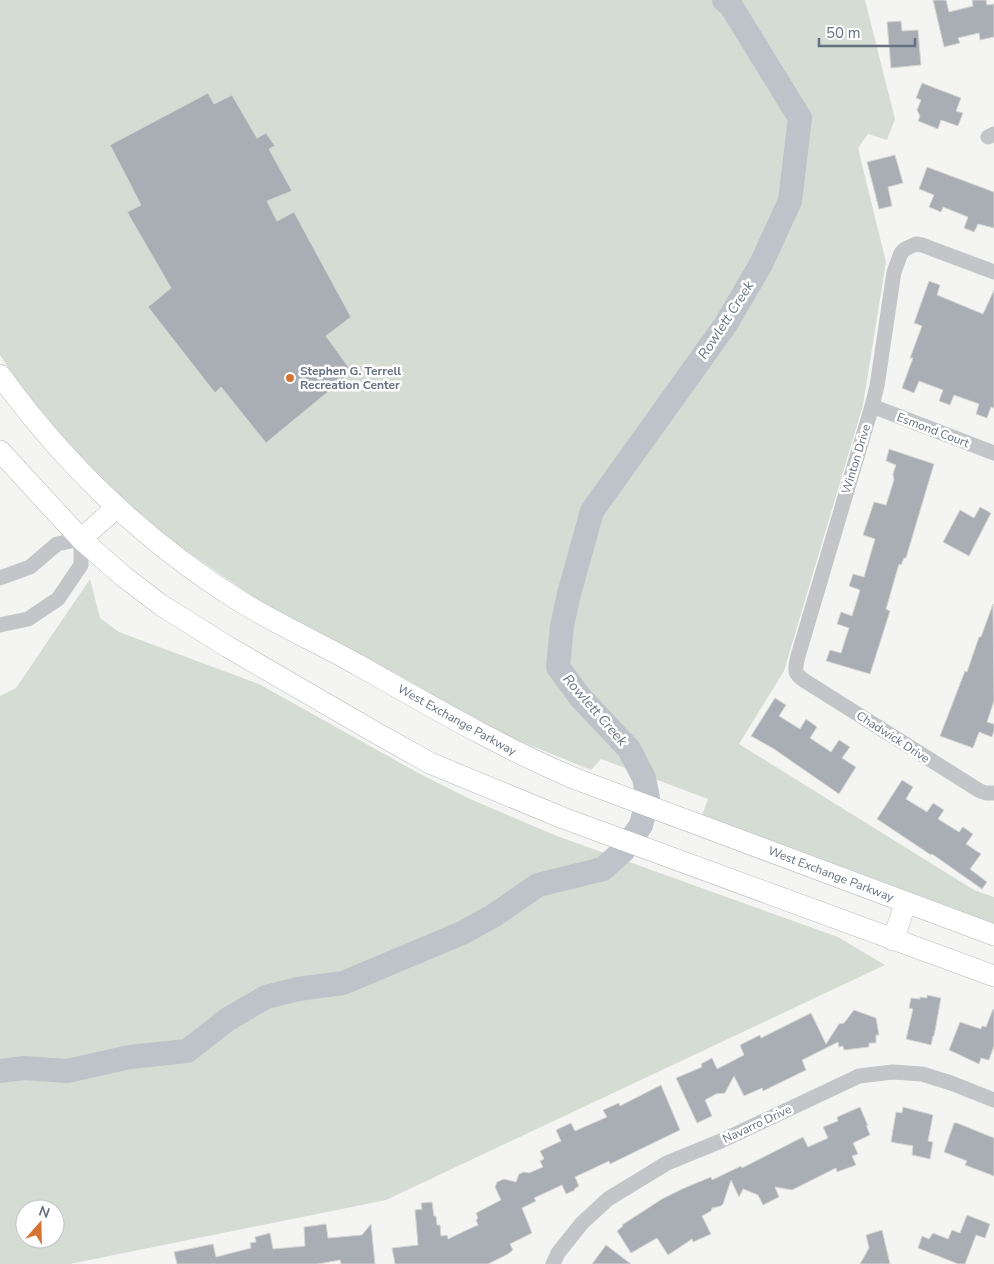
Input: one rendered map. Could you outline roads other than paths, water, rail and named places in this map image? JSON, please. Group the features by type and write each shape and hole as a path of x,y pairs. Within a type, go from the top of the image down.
{"main road":[{"name":"West Exchange Parkway","path":"0,375 49,438 116,507 151,537 191,567 274,621 335,652 467,727 538,763 576,779 994,935"},
{"path":"0,451 81,539 123,576 161,605 276,675 430,763 563,818 684,864 994,976"},
{"path":"81,539 116,507"},
{"path":"893,940 906,902"}],"street":[{"name":"Winton Drive","path":"796,673 798,656 872,406 877,386 894,272 902,253 910,246 922,245 994,272"},
{"name":"Esmond Court","path":"872,406 994,453"},
{"path":"0,578 30,567 57,544 81,539 81,565 58,599 28,620 0,625"},
{"name":"Chadwick Drive","path":"796,673 805,681 980,792 994,793"},
{"name":"Navarro Drive","path":"552,1264 558,1253 582,1222 608,1199 659,1168 859,1076 893,1072 922,1074 994,1100"}],"waterway":[{"name":"Rowlett Creek","path":"0,1071 24,1068 67,1071 130,1057 187,1051 228,1019 266,997 298,989 343,983 462,933 493,916 538,885 603,869 624,850 641,825 648,798 644,778 629,749 580,697 558,667 562,626 592,511 726,324 761,264 790,201 800,118 731,6 724,0"}],"place":[{"name":"Stephen G. Terrell Recreation Center","path":"290,378"}]}
